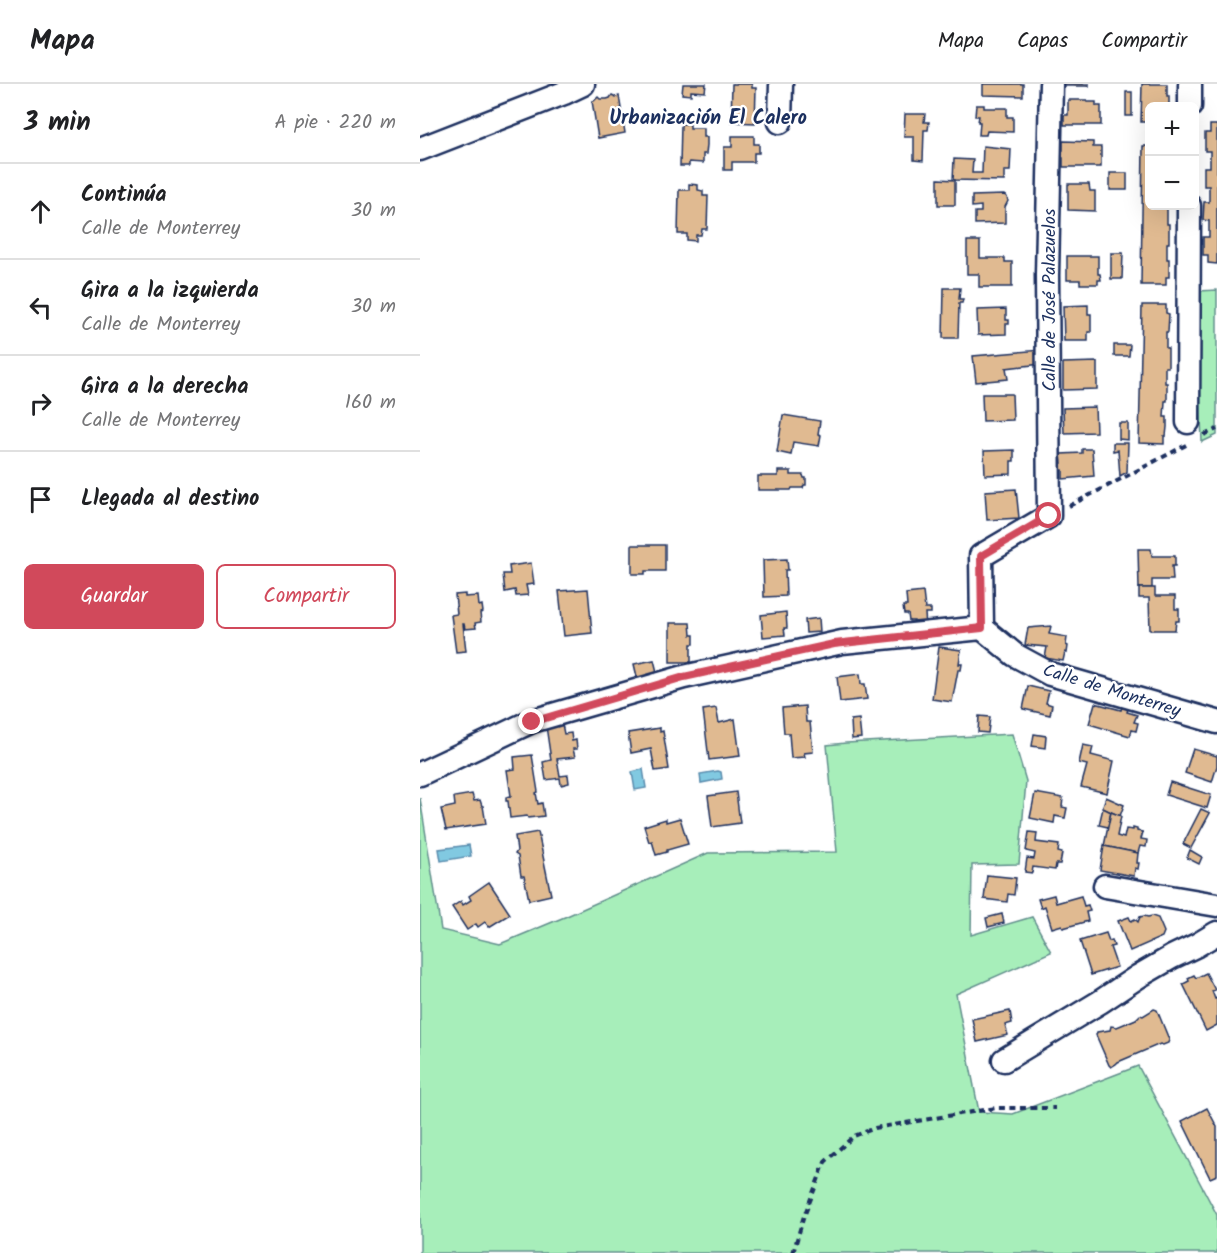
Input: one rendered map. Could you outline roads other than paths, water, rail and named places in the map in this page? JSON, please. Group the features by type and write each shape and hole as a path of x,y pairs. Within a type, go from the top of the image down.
{"street":[{"path":"420,149 583,84"},
{"path":"780,122 781,84"},
{"name":"Calle de José Palazuelos","path":"982,628 981,556 1049,516 1047,275 1051,84"},
{"path":"1190,84 1190,102"},
{"path":"1188,422 1189,210"},
{"path":"420,774 532,722 684,677 842,642 982,628"},
{"name":"Calle de Monterrey","path":"982,628 1015,655 1050,674 1217,722"},
{"path":"1105,885 1217,904"},
{"path":"1004,1060 1139,976 1217,933"}],"water":[{"path":"643,769 646,788 635,790 632,772"},
{"path":"721,772 722,779 701,783 700,774"},
{"path":"469,845 471,856 441,861 439,849"}],"district":[{"name":"Urbanización El Calero","path":"708,117"}]}
